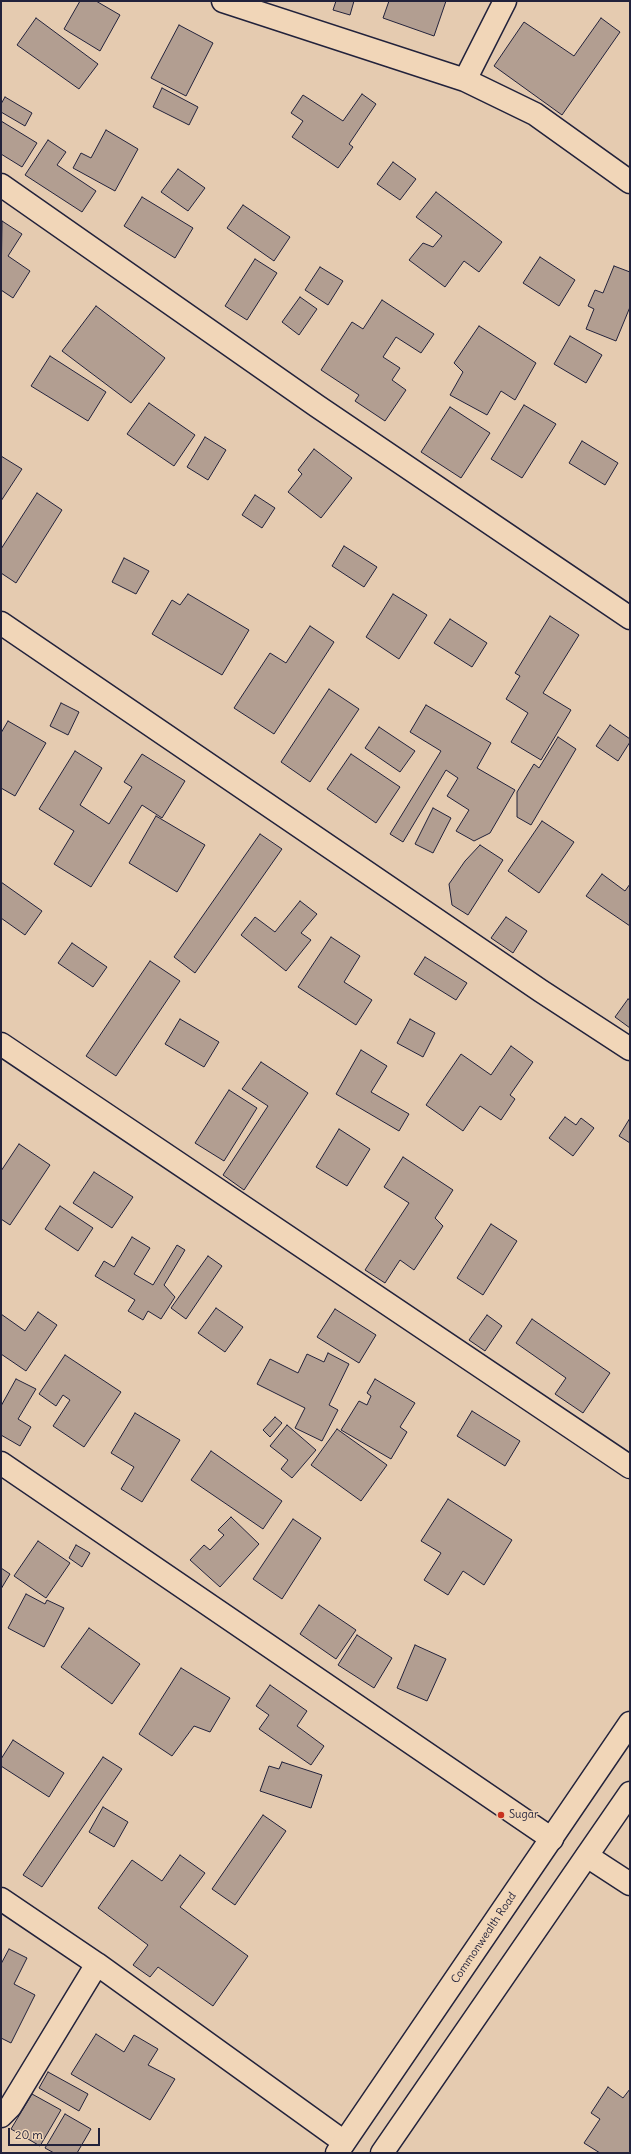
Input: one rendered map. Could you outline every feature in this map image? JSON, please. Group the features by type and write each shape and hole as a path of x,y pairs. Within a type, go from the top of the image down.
{"street":[{"path":"223,1 465,80 535,114 630,182"},
{"path":"465,80 505,1"},
{"path":"1,185 317,406 630,618"},
{"path":"1,623 542,991 630,1048"},
{"path":"1,1044 630,1467"},
{"path":"1,1463 552,1839"},
{"name":"Commonwealth Road","path":"340,2148 630,1723"},
{"path":"382,2153 630,1793"},
{"path":"587,1856 630,1884"},
{"path":"1,1900 98,1964 340,2148"},
{"path":"1,2116 10,2107 98,1964"}],"building":[{"path":"80,1 96,1 120,15 100,51 64,29"},
{"path":"336,1 354,1 350,15 333,10"},
{"path":"389,1 446,1 434,36 383,18"},
{"path":"36,18 98,64 79,89 17,45"},
{"path":"601,18 620,32 562,115 494,66 524,22 574,56"},
{"path":"179,25 213,43 186,96 151,78"},
{"path":"162,88 198,107 189,125 153,107"},
{"path":"362,94 376,104 349,144 353,147 338,168 292,137 303,121 291,113 303,95 343,121"},
{"path":"5,97 32,113 25,126 1,112 1,104"},
{"path":"1,121 37,143 22,167 1,154"},
{"path":"106,130 138,149 115,191 73,168 81,153 91,158"},
{"path":"48,140 66,152 57,165 96,191 82,212 25,175"},
{"path":"393,162 416,179 400,200 377,184"},
{"path":"178,169 205,188 188,211 161,192"},
{"path":"436,192 502,242 479,272 464,261 445,287 409,260 423,243 433,247 442,236 416,217"},
{"path":"142,197 193,228 175,258 124,226"},
{"path":"243,205 290,237 274,261 227,228"},
{"path":"2,221 22,234 8,256 30,271 13,298 1,290"},
{"path":"540,257 575,280 559,306 523,283"},
{"path":"255,259 277,273 247,320 225,306"},
{"path":"614,266 630,272 630,307 616,341 586,329 594,309 588,306 595,290 603,293"},
{"path":"320,267 343,281 328,305 305,290"},
{"path":"300,297 317,309 299,335 282,322"},
{"path":"382,300 434,334 421,353 396,337 383,357 400,368 392,380 406,390 385,421 355,401 359,395 321,370 352,322 363,329"},
{"path":"96,306 165,358 131,403 62,351"},
{"path":"479,326 536,363 515,400 501,391 487,415 450,395 463,372 454,363"},
{"path":"570,336 602,355 586,383 554,364"},
{"path":"50,356 106,392 88,421 31,386"},
{"path":"149,403 195,435 174,466 127,434"},
{"path":"524,405 556,424 522,478 491,459"},
{"path":"450,407 490,433 461,478 421,452"},
{"path":"205,437 226,450 208,480 187,467"},
{"path":"582,441 618,463 605,485 569,463"},
{"path":"314,449 352,478 321,518 288,492 302,474 298,470"},
{"path":"1,456 22,469 1,501"},
{"path":"37,493 62,510 16,583 1,573 1,549"},
{"path":"255,495 275,508 262,528 242,515"},
{"path":"344,546 377,567 364,587 332,566"},
{"path":"124,558 149,571 136,594 112,582"},
{"path":"188,594 249,630 222,675 152,634 172,600 180,605"},
{"path":"393,594 427,615 399,659 366,637"},
{"path":"550,616 579,635 543,693 571,710 541,760 511,742 528,713 506,699 520,676 515,673"},
{"path":"450,619 487,643 472,667 434,643"},
{"path":"310,626 334,642 274,734 234,708 270,653 286,663"},
{"path":"329,689 359,709 310,782 281,762"},
{"path":"61,703 79,712 68,735 50,726"},
{"path":"426,705 491,743 477,768 515,790 490,833 474,841 456,831 469,810 447,796 458,778 446,770 403,842 390,834 441,751 410,732"},
{"path":"8,721 46,743 15,796 1,788 1,733"},
{"path":"610,725 630,739 630,742 618,761 596,746"},
{"path":"379,727 415,751 400,772 365,748"},
{"path":"558,737 576,749 531,825 517,817 517,792 534,764 539,768"},
{"path":"75,751 102,768 80,805 109,824 132,787 124,782 142,754 185,781 162,818 142,805 91,887 54,864 74,831 39,809"},
{"path":"351,754 400,787 376,823 327,789"},
{"path":"433,808 451,818 433,853 415,844"},
{"path":"156,816 205,845 177,892 129,863"},
{"path":"542,821 574,842 539,893 508,871"},
{"path":"260,834 282,849 195,973 174,957"},
{"path":"480,845 503,860 468,915 452,905 449,884 465,861"},
{"path":"602,874 625,891 630,884 630,926 586,896"},
{"path":"1,882 42,911 25,935 1,918"},
{"path":"300,901 317,914 301,933 311,940 286,971 241,935 255,917 275,932"},
{"path":"506,917 527,931 513,953 491,938"},
{"path":"331,937 360,956 344,982 372,1000 356,1025 298,987"},
{"path":"72,943 107,967 93,987 58,963"},
{"path":"425,957 467,983 456,1000 414,974"},
{"path":"150,961 180,981 116,1076 86,1056"},
{"path":"628,999 630,1000 630,1028 615,1017"},
{"path":"180,1019 219,1042 204,1067 165,1044"},
{"path":"410,1019 435,1033 423,1057 397,1043"},
{"path":"511,1046 533,1062 510,1095 515,1099 501,1120 480,1106 463,1131 426,1105 461,1054 491,1075"},
{"path":"361,1050 387,1066 371,1092 409,1114 399,1131 336,1094"},
{"path":"261,1062 308,1093 244,1190 223,1175 268,1106 242,1089"},
{"path":"229,1090 257,1108 224,1161 195,1143"},
{"path":"565,1117 576,1125 581,1118 594,1128 573,1156 549,1138"},
{"path":"630,1118 630,1143 619,1136"},
{"path":"339,1129 370,1149 347,1186 316,1167"},
{"path":"19,1144 50,1165 10,1225 1,1219 1,1171"},
{"path":"403,1157 453,1190 435,1218 443,1226 414,1270 400,1260 385,1283 365,1270 409,1203 384,1187"},
{"path":"94,1172 133,1197 112,1228 73,1203"},
{"path":"60,1206 93,1228 78,1251 45,1229"},
{"path":"491,1224 517,1241 483,1295 457,1278"},
{"path":"132,1237 150,1248 134,1274 153,1285 177,1245 185,1250 164,1285 175,1297 161,1319 148,1311 143,1320 128,1311 135,1300 95,1276 104,1261 114,1267"},
{"path":"208,1256 222,1266 186,1319 171,1308"},
{"path":"216,1308 243,1327 225,1352 198,1333"},
{"path":"335,1309 376,1335 359,1363 317,1337"},
{"path":"38,1312 57,1325 26,1371 1,1354 1,1314 25,1331"},
{"path":"487,1315 502,1326 485,1351 469,1340"},
{"path":"532,1319 610,1373 583,1413 555,1394 566,1378 516,1343"},
{"path":"328,1353 349,1364 329,1405 338,1410 322,1441 295,1428 305,1408 257,1384 270,1359 298,1373 307,1354 324,1362"},
{"path":"65,1355 121,1392 84,1447 53,1426 70,1400 63,1395 56,1406 39,1394"},
{"path":"16,1379 36,1389 18,1419 31,1427 20,1446 1,1435 1,1406"},
{"path":"375,1379 415,1403 400,1427 407,1432 391,1459 341,1430 359,1401 367,1405 371,1396 367,1393"},
{"path":"472,1411 520,1441 505,1466 457,1436"},
{"path":"135,1413 180,1440 142,1502 121,1489 134,1467 111,1453"},
{"path":"275,1417 282,1423 270,1437 263,1430"},
{"path":"287,1425 316,1450 292,1478 281,1469 288,1460 270,1446"},
{"path":"337,1429 387,1465 361,1501 311,1465"},
{"path":"211,1451 282,1501 263,1529 191,1480"},
{"path":"448,1499 512,1540 484,1585 463,1571 448,1595 424,1580 441,1553 421,1541"},
{"path":"231,1517 259,1544 220,1587 190,1560 204,1545 210,1550 224,1535 218,1530"},
{"path":"293,1519 321,1538 282,1599 253,1579"},
{"path":"38,1541 70,1563 46,1598 14,1576"},
{"path":"76,1545 90,1553 82,1567 69,1558"},
{"path":"1,1568 10,1574 1,1589"},
{"path":"26,1594 45,1604 47,1600 64,1608 44,1647 8,1628"},
{"path":"319,1605 356,1630 336,1659 300,1634"},
{"path":"89,1628 140,1664 112,1704 61,1667"},
{"path":"357,1635 392,1658 374,1688 338,1665"},
{"path":"415,1645 446,1659 427,1701 397,1688"},
{"path":"181,1668 230,1698 210,1732 194,1726 172,1756 139,1734"},
{"path":"270,1685 307,1711 297,1726 324,1746 311,1765 259,1729 269,1715 256,1706"},
{"path":"13,1740 64,1773 49,1797 1,1766 1,1759"},
{"path":"103,1757 122,1769 42,1887 23,1875"},
{"path":"282,1762 322,1775 311,1808 260,1791 269,1766 279,1769"},
{"path":"103,1807 128,1822 114,1847 89,1832"},
{"path":"263,1815 286,1831 235,1905 212,1889"},
{"path":"180,1855 205,1873 180,1907 248,1956 213,2006 158,1967 150,1977 133,1965 148,1945 98,1908 132,1860 162,1881"},
{"path":"9,1949 27,1958 14,1984 35,1995 11,2043 1,2038 1,1964"},
{"path":"96,2034 124,2052 134,2035 158,2049 148,2065 175,2079 150,2120 71,2074"},
{"path":"48,2072 88,2094 79,2111 39,2088"},
{"path":"608,2087 623,2098 630,2089 630,2153 600,2153 584,2143 600,2119 591,2113"},
{"path":"32,2094 61,2110 40,2146 11,2129"},
{"path":"65,2114 91,2129 77,2153 54,2153 45,2148"}],"place":[{"name":"Sugar","path":"501,1815"}]}
